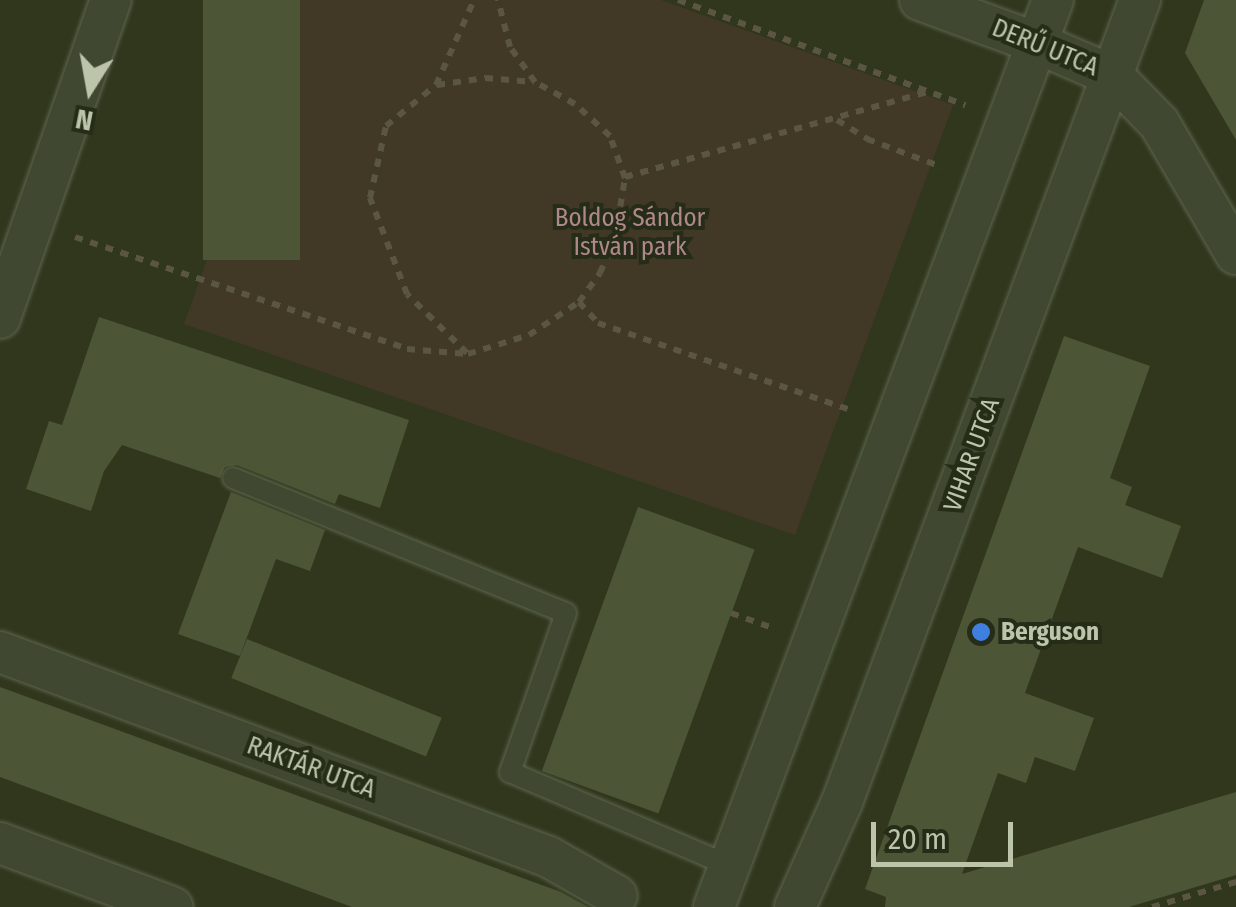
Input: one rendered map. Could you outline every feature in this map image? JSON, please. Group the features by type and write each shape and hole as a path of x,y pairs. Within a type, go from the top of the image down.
{"street":[{"path":"0,318 111,0"},
{"name":"DERŰ UTCA","path":"920,0 1037,42 1113,76"},
{"path":"714,907 1053,0"},
{"name":"VIHAR UTCA","path":"796,907 842,802 1140,0"},
{"path":"1113,76 1160,123 1236,254"},
{"name":"RAKTÁR UTCA","path":"0,652 549,857 617,896"},
{"path":"0,843 172,907"}],"lane":[{"path":"234,478 566,612 510,772 730,866"}],"path":[{"path":"468,354 407,294 370,198 386,126 436,85 474,0"},
{"path":"498,0 510,47 535,82"},
{"path":"678,0 966,102 960,118"},
{"path":"34,224 406,349 468,354 529,335 579,302 600,273 616,238 624,178 610,136 576,104 535,82 484,78 436,85"},
{"path":"624,178 932,91"},
{"path":"837,120 867,139 942,166 948,150"},
{"path":"579,302 598,323 854,411"},
{"path":"731,613 774,628"},
{"path":"1152,907 1236,882"}],"green space":[{"name":"Boldog Sándor István park","path":"300,0 661,0 953,105 795,535 184,324"}],"building":[{"path":"203,0 300,0 300,260 203,260"},
{"path":"1204,0 1236,0 1236,140 1185,53"},
{"path":"99,317 409,420 380,508 339,494 335,504 237,465 225,467 220,478 122,445 104,471 91,511 26,489 49,421 62,425"},
{"path":"1064,336 1150,366 1110,478 1132,487 1125,505 1181,526 1162,578 1078,547 1025,693 1094,718 1075,771 1035,757 1026,783 998,773 962,874 1236,792 1236,875 1129,907 885,907 886,897 865,889"},
{"path":"231,492 325,530 310,571 276,559 240,656 178,634"},
{"path":"638,507 755,549 658,813 542,771"},
{"path":"247,639 442,718 426,757 231,678"},
{"path":"0,687 561,892 588,907 352,907 0,777"}],"place":[{"name":"Berguson","path":"981,632"}]}
